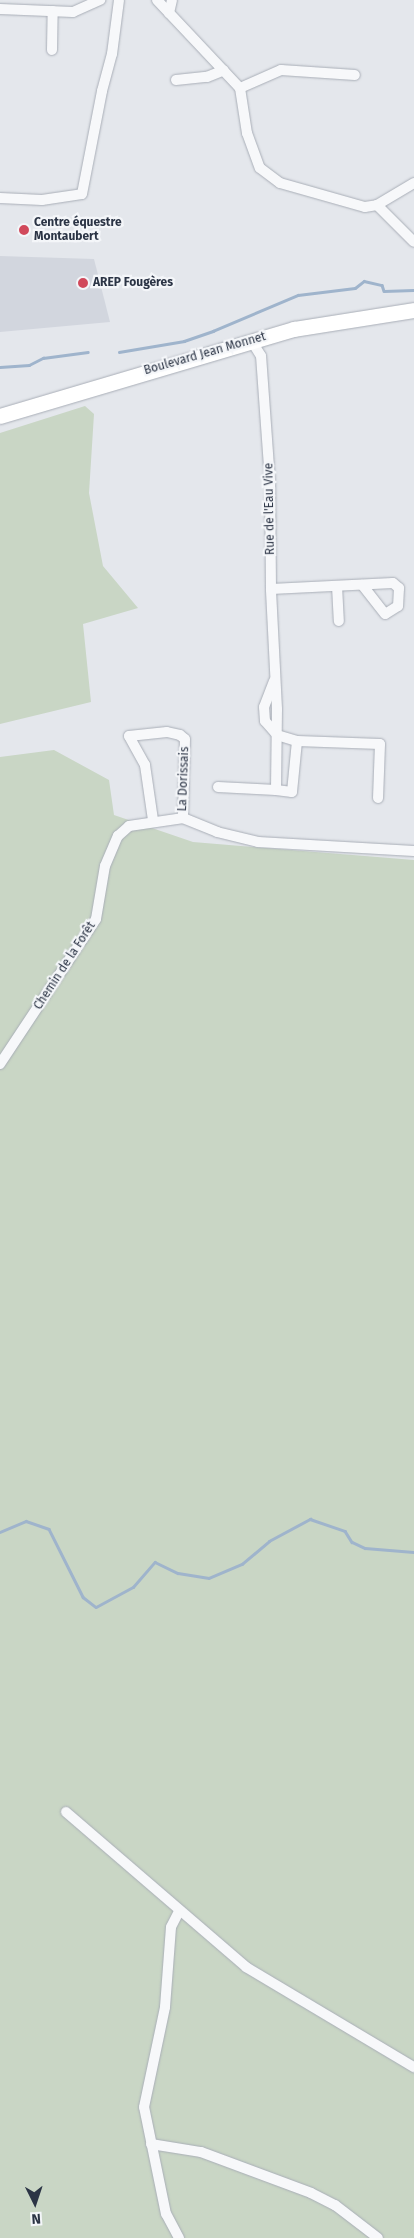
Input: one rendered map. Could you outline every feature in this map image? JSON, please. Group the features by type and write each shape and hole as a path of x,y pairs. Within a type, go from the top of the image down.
{"main road":[{"name":"Boulevard Jean Monnet","path":"0,416 251,340 332,321 414,310"}],"street":[{"path":"0,9 16,5 73,12 100,0"},
{"path":"0,198 42,200 82,194 102,91 112,54 118,0"},
{"path":"157,0 240,88 247,133 260,168 280,183 365,207 376,205 414,183"},
{"path":"169,13 172,0"},
{"path":"52,50 53,11"},
{"path":"176,80 207,77 224,70"},
{"path":"240,88 280,70 355,75"},
{"path":"376,205 414,242"},
{"name":"Rue de l'Eau Vive","path":"251,340 260,356 263,374 270,481 270,589 277,735 276,790"},
{"path":"270,589 362,585"},
{"path":"337,586 339,621"},
{"name":"La Dorissais","path":"153,820 145,765 129,736 167,732 180,734 185,740 183,818"},
{"path":"277,735 297,741 380,744 378,798"},
{"path":"218,787 292,792 297,741"},
{"name":"Chemin de la Forêt","path":"0,1064 96,919 105,866 118,836 129,826 153,820 183,818 217,832 258,842 414,851"},
{"path":"66,1812 246,1967 414,2067"},
{"path":"178,2238 166,2214 144,2107 165,2007 171,1927 179,1911"},
{"path":"151,2144 201,2152 311,2193 362,2223 378,2238"}],"shaded area":[{"path":"0,256 94,259 110,322 0,332"}],"green space":[{"path":"85,406 94,414 89,493 103,566 138,608 83,624 91,702 0,724 0,433"},
{"path":"54,750 109,780 114,815 193,842 414,860 414,2238 0,2238 0,757"}],"waterway":[{"path":"119,352 184,341 213,331 298,295 355,288 364,281 382,285 384,291 414,290"},
{"path":"0,367 29,365 43,358 88,352"},
{"path":"0,1532 26,1521 49,1529 83,1597 96,1607 133,1587 155,1562 178,1573 209,1578 242,1564 269,1541 310,1519 345,1531 352,1542 365,1548 414,1552"}],"place":[{"name":"Centre équestre Montaubert","path":"24,230"},
{"name":"AREP Fougères","path":"83,283"}]}
